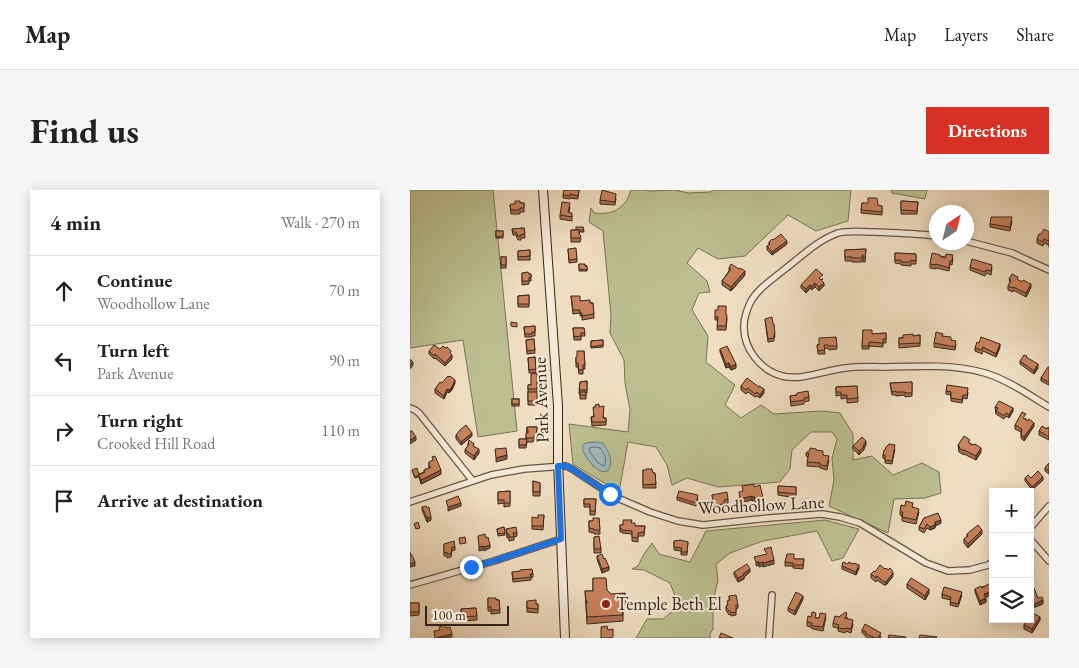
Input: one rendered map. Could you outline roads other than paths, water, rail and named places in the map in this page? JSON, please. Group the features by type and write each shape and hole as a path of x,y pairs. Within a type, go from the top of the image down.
{"main road":[{"name":"Park Avenue","path":"543,190 558,406 558,466 565,638"}],"street":[{"path":"929,236 840,232 823,240 762,288 752,299 744,325 746,339 751,351 769,371 783,376 797,377 847,368 918,366 948,367 980,372 996,377 1049,407"},
{"path":"974,243 1012,253 1049,270"},
{"path":"410,408 419,413 472,480"},
{"path":"410,502 491,475 524,469 558,466"},
{"name":"Woodhollow Lane","path":"558,466 566,466 572,469 613,496 650,512 678,521 703,525 822,514 860,523 926,563 948,571 970,570 989,564"},
{"path":"1034,523 1049,506"},
{"path":"410,585 494,561 561,539"},
{"path":"1034,544 1049,561"},
{"path":"769,638 772,595"}],"water":[{"path":"603,443 609,453 611,464 608,471 597,469 583,450 584,444"}],"place":[{"name":"Temple Beth El","path":"606,604"}]}
